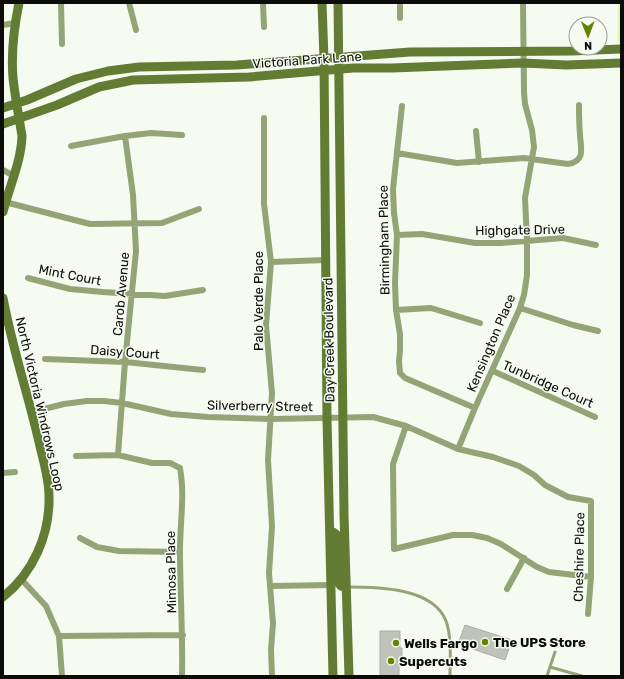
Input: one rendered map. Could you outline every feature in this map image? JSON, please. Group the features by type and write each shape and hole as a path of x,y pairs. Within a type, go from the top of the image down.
{"street":[{"path":"3,212 22,146 20,119 13,76 15,23 19,3"},
{"path":"61,3 62,44"},
{"path":"129,3 136,30"},
{"path":"263,3 264,27"},
{"name":"Day Creek Boulevard","path":"322,3 324,59 327,418 333,676"},
{"name":"Day Creek Boulevard","path":"338,3 343,418 349,676"},
{"path":"400,3 400,18"},
{"name":"Kensington Place","path":"458,449 520,308 527,275 525,198 534,147 534,138 525,104 523,3"},
{"path":"3,25 15,23"},
{"name":"Victoria Park Lane","path":"3,108 17,104 76,79 108,71 139,67 237,65 410,52 621,49"},
{"name":"Victoria Park Lane","path":"3,124 57,105 99,87 119,82 249,77 339,69 523,63 566,65 621,63"},
{"path":"398,153 457,163 524,158 568,164 575,163 582,150 578,105"},
{"name":"Birmingham Place","path":"402,106 398,153 395,163 392,190 397,234 395,283 396,310 400,334 398,362 400,373 406,378 475,408"},
{"name":"Palo Verde Place","path":"264,118 264,204 271,262 266,325 271,376 271,419 268,460 272,526 269,559 273,623 271,650 272,676"},
{"path":"476,130 478,162"},
{"path":"71,146 125,136 151,133 182,135"},
{"name":"Carob Avenue","path":"118,455 125,362 136,251 135,224 125,136"},
{"path":"3,170 14,176"},
{"path":"5,202 90,224 162,223 199,209"},
{"name":"Highgate Drive","path":"397,234 422,234 475,243 501,243 563,238 596,245"},
{"path":"271,262 325,260"},
{"name":"Mint Court","path":"28,278 70,289 103,292 165,296 202,290"},
{"name":"North Victoria Windrows Loop","path":"3,298 32,412 48,483 49,510 39,551 14,588 3,597"},
{"path":"396,310 431,308 480,323"},
{"path":"520,308 573,325 598,331"},
{"name":"Daisy Court","path":"45,359 125,362 203,370"},
{"name":"Tunbridge Court","path":"493,370 595,417"},
{"name":"Silverberry Street","path":"32,412 64,404 87,401 122,403 171,414 208,417 271,419 373,417 406,426 458,449 493,456 519,466 534,475 545,485 568,497 592,501"},
{"path":"406,426 393,464 394,549 453,535 472,535 487,538 501,544 549,572 591,577"},
{"path":"76,456 118,455"},
{"name":"Mimosa Place","path":"118,455 152,463 170,463 180,468 182,482 180,552 183,635 182,676"},
{"path":"3,473 15,472"},
{"name":"Cheshire Place","path":"588,614 591,577 592,501"},
{"path":"330,528 336,534 338,582 341,586 346,587"},
{"path":"80,538 97,547 119,551 180,552"},
{"path":"507,589 524,558"},
{"path":"21,579 46,606 59,636 62,676"},
{"path":"270,586 331,584"},
{"path":"59,636 183,635"}],"lane":[{"path":"346,587 388,588 419,596 433,604 442,614 447,627 449,639 450,676"},
{"path":"547,676 555,652"},
{"path":"550,667 582,676"}],"green space":[{"path":"618,3 621,3 621,42 618,43"}],"building":[{"path":"465,625 512,640 505,660 458,644"},
{"path":"380,631 400,631 402,660 399,660 399,676 380,676"}],"place":[{"name":"The UPS Store","path":"485,642"},
{"name":"Wells Fargo","path":"396,643"},
{"name":"Supercuts","path":"391,661"}]}
